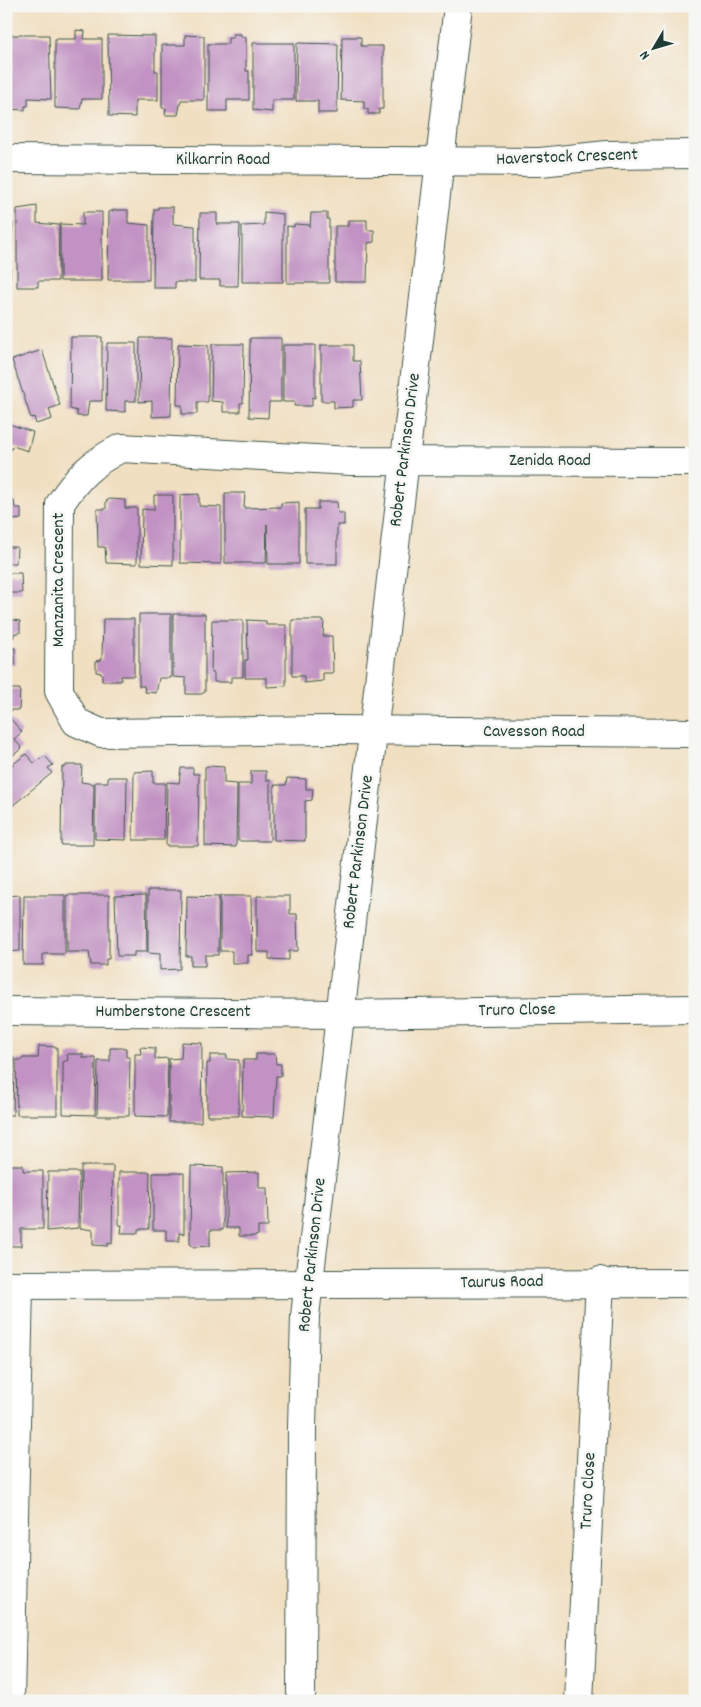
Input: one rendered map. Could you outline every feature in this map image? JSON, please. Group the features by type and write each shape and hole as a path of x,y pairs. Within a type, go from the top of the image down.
{"street":[{"name":"Robert Parkinson Drive","path":"301,1701 302,1426 305,1316 458,6"},
{"name":"Haverstock Crescent","path":"440,162 540,162 607,155 695,154"},
{"name":"Kilkarrin Road","path":"6,159 440,162"},
{"name":"Manzanita Crescent","path":"373,730 101,733 76,722 59,691 60,504 76,480 90,467 121,448 351,461 405,461"},
{"name":"Zenida Road","path":"405,461 695,462"},
{"name":"Cavesson Road","path":"373,730 695,733"},
{"name":"Truro Close","path":"340,1014 695,1009"},
{"name":"Humberstone Crescent","path":"6,1011 340,1014"},
{"name":"Truro Close","path":"579,1701 600,1281"},
{"name":"Taurus Road","path":"309,1282 482,1284 600,1281 695,1283"},
{"path":"10,1701 12,1285 309,1282"}],"building":[{"path":"76,30 85,31 84,39 102,39 102,99 82,99 80,109 55,108 55,39 76,39"},
{"path":"233,34 241,34 241,37 246,37 246,71 249,71 249,100 227,100 227,111 208,111 208,44 228,44 228,38 233,38"},
{"path":"6,35 49,35 51,99 28,98 28,106 25,106 25,110 6,109"},
{"path":"108,35 155,36 155,71 158,71 158,100 135,100 135,117 109,116"},
{"path":"185,35 204,36 204,100 181,100 178,115 165,115 166,108 162,108 162,45 185,45"},
{"path":"342,37 361,37 361,46 383,46 383,109 379,109 379,114 368,114 368,109 364,109 364,101 341,100"},
{"path":"253,43 294,43 294,100 272,100 272,112 253,110"},
{"path":"297,43 338,44 337,113 318,113 318,101 296,101"},
{"path":"37,206 37,223 59,225 58,281 38,281 38,287 17,287 17,209"},
{"path":"158,207 173,207 173,224 195,226 195,282 175,282 175,288 153,288 154,209 158,209"},
{"path":"128,210 128,223 149,225 149,280 108,280 109,212"},
{"path":"83,212 102,212 102,281 60,281 60,224 83,225"},
{"path":"264,212 283,214 283,282 242,282 242,226 264,225"},
{"path":"200,213 217,213 217,224 240,224 238,286 220,286 220,280 199,280"},
{"path":"311,213 327,213 327,219 329,219 329,283 287,283 287,226 294,227 294,224 309,225 310,227"},
{"path":"348,220 367,220 367,230 374,230 374,242 368,243 367,282 335,282 335,226 348,226"},
{"path":"6,223 13,223 10,280 6,280"},
{"path":"71,337 102,337 102,401 89,401 87,416 77,416 77,411 70,409"},
{"path":"140,338 172,338 171,416 152,417 152,401 139,402"},
{"path":"250,338 281,338 281,402 269,402 268,418 249,417"},
{"path":"107,343 136,343 136,401 125,401 125,412 106,411"},
{"path":"178,344 208,345 208,402 197,402 197,414 182,414 182,405 177,405"},
{"path":"212,344 244,344 243,403 240,403 240,412 223,412 223,402 211,401"},
{"path":"283,345 315,345 315,398 312,397 312,406 294,406 295,402 283,402"},
{"path":"321,345 353,345 353,361 360,361 362,400 353,400 353,407 334,408 334,401 321,401"},
{"path":"42,350 60,405 49,409 52,419 36,424 34,417 31,418 12,360"},
{"path":"6,423 33,432 28,451 13,446 6,457"},
{"path":"225,493 245,493 244,508 281,507 281,503 299,502 299,564 268,564 267,524 266,563 225,563"},
{"path":"199,494 199,506 221,507 221,564 180,563 180,495"},
{"path":"154,495 173,495 173,565 141,564 142,509 154,510"},
{"path":"110,499 125,500 125,508 137,508 137,564 106,563 105,547 98,547 97,509 106,509 106,501"},
{"path":"6,501 14,501 15,508 21,508 21,519 6,521"},
{"path":"318,502 337,502 338,513 344,513 344,525 337,525 337,564 305,564 305,509 318,509"},
{"path":"6,547 17,547 16,563 6,563"},
{"path":"6,573 21,573 22,593 6,593"},
{"path":"139,614 171,614 171,678 159,678 156,693 145,692 144,686 139,686"},
{"path":"173,614 205,614 205,692 201,694 186,694 186,678 173,677"},
{"path":"6,619 20,621 20,633 15,633 13,638 6,638"},
{"path":"103,619 134,619 134,676 121,676 121,681 102,681 102,673 96,672 96,661 102,658"},
{"path":"212,620 243,620 243,677 231,677 231,682 214,682 214,673 211,673"},
{"path":"247,620 266,621 266,625 286,625 286,686 267,687 267,678 245,678 245,660 248,660"},
{"path":"292,620 324,620 323,636 332,636 333,673 323,673 323,681 304,683 304,676 292,676"},
{"path":"6,648 15,648 15,665 6,665"},
{"path":"6,689 20,689 19,710 6,710"},
{"path":"9,717 22,732 14,739 22,748 6,761 6,720"},
{"path":"26,754 34,763 45,756 53,765 48,768 52,773 6,811 6,770"},
{"path":"66,765 82,765 81,782 94,784 93,845 61,845 62,767 66,767"},
{"path":"205,767 224,767 224,783 237,784 236,847 205,846"},
{"path":"181,768 193,768 193,774 199,774 198,846 166,846 167,782 179,783"},
{"path":"153,771 153,783 165,783 164,840 133,840 134,772"},
{"path":"251,771 266,771 266,780 270,780 270,841 238,841 238,784 251,784"},
{"path":"108,777 127,777 126,840 95,839 95,782 108,782"},
{"path":"287,778 306,779 306,789 313,789 312,800 305,801 305,841 274,840 274,785 286,785"},
{"path":"148,890 181,890 180,969 160,970 160,954 148,953"},
{"path":"20,895 20,951 6,952 6,896"},
{"path":"24,895 65,895 65,954 43,954 43,965 23,965"},
{"path":"67,895 109,895 109,959 106,959 106,965 91,965 89,952 67,952"},
{"path":"146,895 147,952 134,952 134,956 117,956 115,896"},
{"path":"187,896 219,897 218,955 205,955 205,966 191,966 191,956 186,956"},
{"path":"220,896 251,896 252,955 248,955 248,963 232,963 232,951 220,951"},
{"path":"257,896 290,896 290,914 297,914 298,951 289,951 289,960 269,959 269,952 257,952"},
{"path":"182,1042 202,1043 201,1122 169,1122 169,1059 181,1058"},
{"path":"39,1046 57,1047 57,1115 17,1115 16,1060 38,1058"},
{"path":"140,1047 155,1048 155,1059 168,1058 167,1117 135,1116 135,1054 141,1054"},
{"path":"110,1048 126,1048 126,1057 130,1057 129,1116 97,1116 98,1061 110,1061"},
{"path":"67,1054 83,1054 83,1058 96,1058 95,1115 63,1114 63,1062 68,1060"},
{"path":"256,1054 275,1054 276,1064 281,1064 281,1076 276,1076 274,1117 242,1116 243,1060 256,1060"},
{"path":"210,1055 227,1055 227,1059 239,1060 239,1116 207,1116 207,1063 210,1063"},
{"path":"6,1058 14,1058 13,1115 6,1115"},
{"path":"6,1165 23,1165 23,1171 43,1171 43,1229 21,1229 21,1246 6,1246"},
{"path":"81,1166 113,1166 112,1244 108,1243 108,1246 93,1245 93,1230 80,1228"},
{"path":"191,1166 223,1167 223,1230 210,1230 210,1246 194,1247 190,1244"},
{"path":"48,1172 79,1172 78,1228 47,1231"},
{"path":"119,1172 150,1172 149,1229 138,1229 138,1233 121,1233 122,1225 119,1225"},
{"path":"259,1172 259,1188 267,1188 268,1227 258,1227 258,1235 255,1236 239,1236 239,1228 226,1228 226,1173"},
{"path":"153,1173 184,1173 184,1234 179,1233 179,1241 166,1241 166,1230 153,1230"}]}
